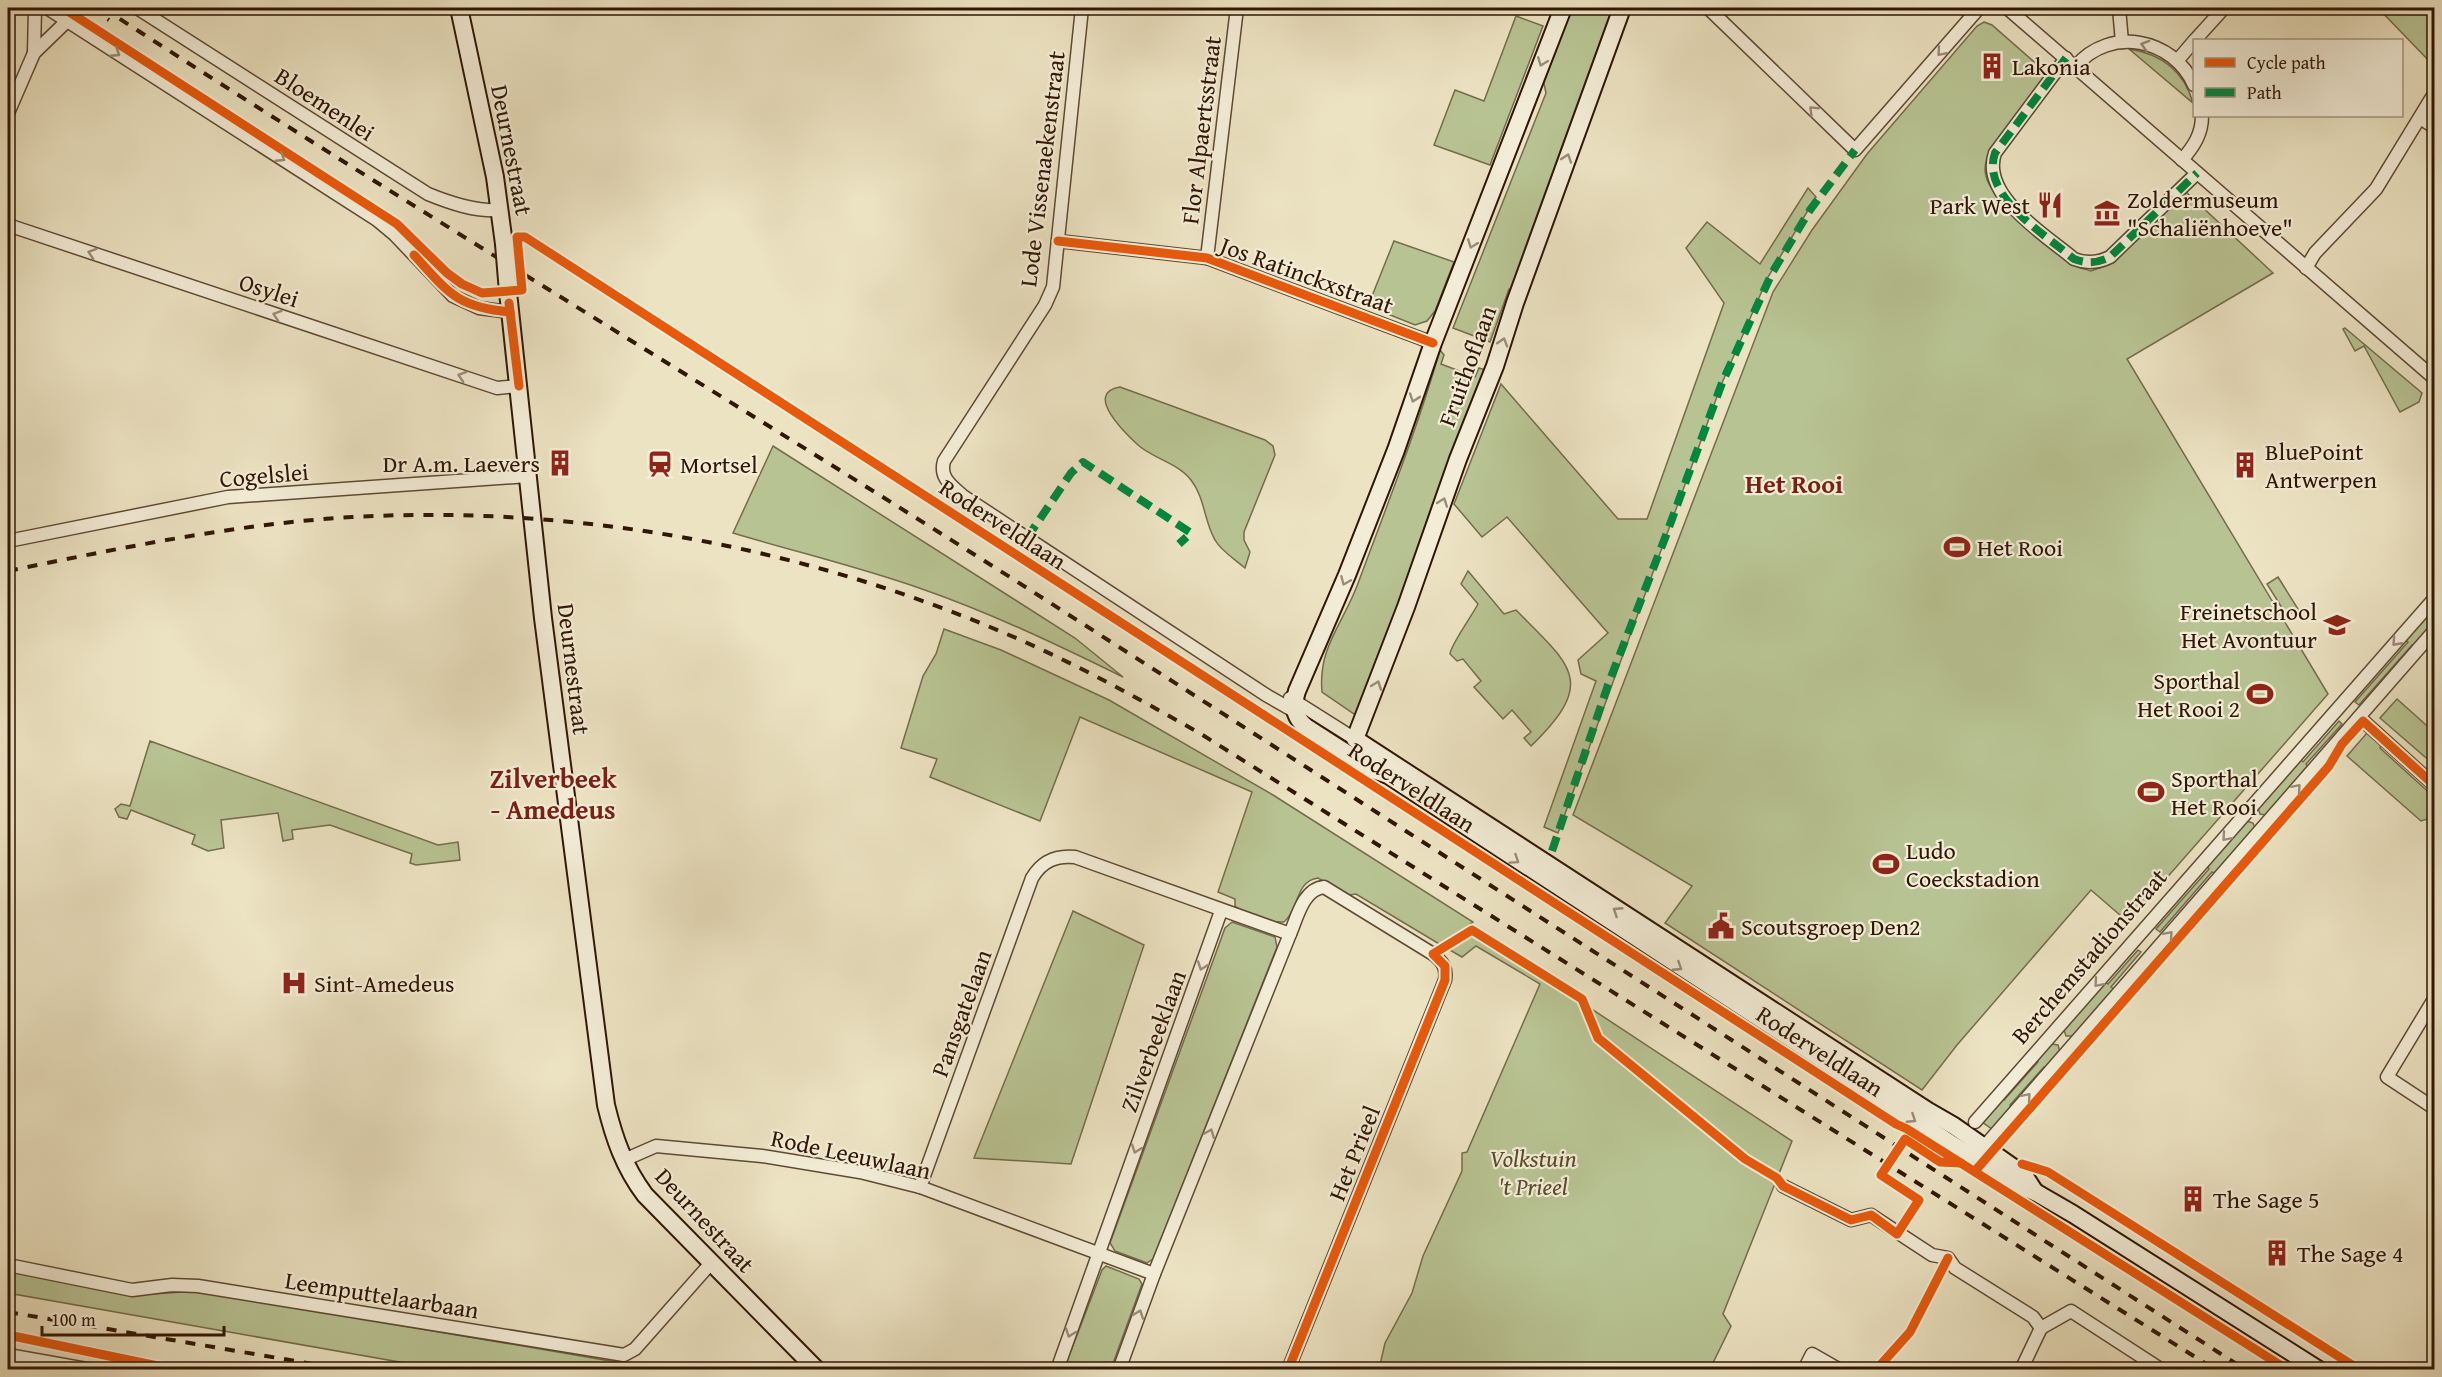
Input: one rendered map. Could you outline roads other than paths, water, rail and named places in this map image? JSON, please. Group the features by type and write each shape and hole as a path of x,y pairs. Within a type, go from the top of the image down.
{"street":[{"path":"8,113 34,53 35,8"},
{"path":"47,8 377,220 401,240 453,296 479,308 510,312"},
{"name":"Bloemenlei","path":"137,8 428,194 465,206 484,210 501,210"},
{"name":"Deurnestraat","path":"459,8 501,210 543,618 606,1105 614,1136 624,1160 645,1195 817,1370"},
{"name":"Lode Vissenaekenstraat","path":"949,484 943,474 944,461 1050,296 1058,241 1082,8"},
{"name":"Flor Alpaertsstraat","path":"1207,258 1237,8"},
{"name":"Fruithoflaan","path":"1294,706 1439,346 1563,8"},
{"name":"Fruithoflaan","path":"1355,739 1406,607 1458,459 1495,366 1519,292 1622,8"},
{"path":"1708,8 1855,150 1979,8"},
{"path":"2007,8 2434,378"},
{"path":"2119,8 2122,42"},
{"path":"2197,39 2224,8"},
{"path":"34,53 67,21"},
{"path":"2193,84 2177,61 2147,44 2122,42 2093,49 2071,62 1995,153 1992,172 1998,190 2025,218 2074,259 2096,263 2110,257 2197,173"},
{"path":"2177,61 2193,43"},
{"path":"2306,268 2315,253 2376,189 2434,94"},
{"path":"2182,160 2197,140 2202,126 2202,117"},
{"path":"2420,118 2434,127"},
{"name":"Osylei","path":"8,225 497,388 519,386"},
{"name":"Jos Ratinckxstraat","path":"1058,241 1207,258 1439,346"},
{"name":"Cogelslei","path":"8,541 228,497 528,476"},
{"name":"Roderveldlaan","path":"949,484 963,496 1260,689 1355,739 1564,877 1967,1135 1980,1153 2024,1175 2035,1192 2319,1370"},
{"name":"Berchemstadionstraat","path":"1967,1135 2249,811 2432,606"},
{"name":"Berchemstadionstraat","path":"1980,1153 2434,631"},
{"name":"Roderveldlaan","path":"1294,706 1306,727 1334,745 1374,770 1388,775 1967,1135"},
{"path":"2359,717 2434,785"},
{"path":"1334,745 1355,739"},
{"path":"2249,811 2265,825"},
{"name":"Pansgatelaan","path":"920,1187 1032,878 1041,865 1049,860 1066,856 1075,857 1221,911"},
{"name":"Het Prieel","path":"1288,1370 1436,1003 1446,972 1440,960 1433,954 1330,890 1317,888 1311,891 1290,934"},
{"path":"1119,1370 1154,1274 1290,934 1221,911"},
{"name":"Zilverbeeklaan","path":"1057,1370 1221,911"},
{"path":"2434,999 2387,1077 2434,1108"},
{"path":"2053,1034 2069,1048"},
{"name":"Rode Leeuwlaan","path":"624,1160 656,1146 762,1156 860,1172 920,1187 1099,1254"},
{"path":"1783,1186 1851,1220 1871,1215 1932,1255 1948,1258 1955,1268 2033,1317 2042,1328"},
{"path":"1099,1254 1154,1274"},
{"name":"Leemputtelaarbaan","path":"8,1264 132,1290 172,1285 198,1286 617,1355 635,1349 711,1263"},
{"path":"2021,1370 2042,1328 2071,1311 2162,1370"},
{"path":"1804,1370 1812,1354 1840,1370"},
{"path":"8,1355 92,1370"}],"railway":[{"path":"91,8 109,20"},
{"path":"103,8 329,152 1013,579 2246,1370"},
{"path":"8,571 178,538 265,525 352,517 435,515 518,518 601,525 683,537 765,554 845,576 924,602 1002,632 1053,655 1201,734 2216,1370"},
{"path":"8,1312 348,1370"}],"place":[{"name":"Lakonia","path":"1992,66"},
{"name":"Park West","path":"2050,205"},
{"name":"Zoldermuseum \"Schaliënhoeve\"","path":"2107,213"},
{"name":"Dr A.m. Laevers","path":"560,463"},
{"name":"Mortsel","path":"660,464"},
{"name":"BluePoint Antwerpen","path":"2245,465"},
{"name":"Het Rooi","path":"1957,547"},
{"name":"Freinetschool Het Avontuur","path":"2337,625"},
{"name":"Sporthal Het Rooi 2","path":"2260,694"},
{"name":"Sporthal Het Rooi","path":"2151,792"},
{"name":"Ludo Coeckstadion","path":"1886,864"},
{"name":"Scoutsgroep Den2","path":"1721,926"},
{"name":"Sint-Amedeus","path":"294,983"},
{"name":"The Sage 5","path":"2193,1199"},
{"name":"The Sage 4","path":"2277,1253"}],"district":[{"name":"Het Rooi","path":"1794,483"},
{"name":"Zilverbeek - Amedeus","path":"553,794"}],"park label":[{"name":"Volkstuin 't Prieel","path":"1533,1172"}]}
